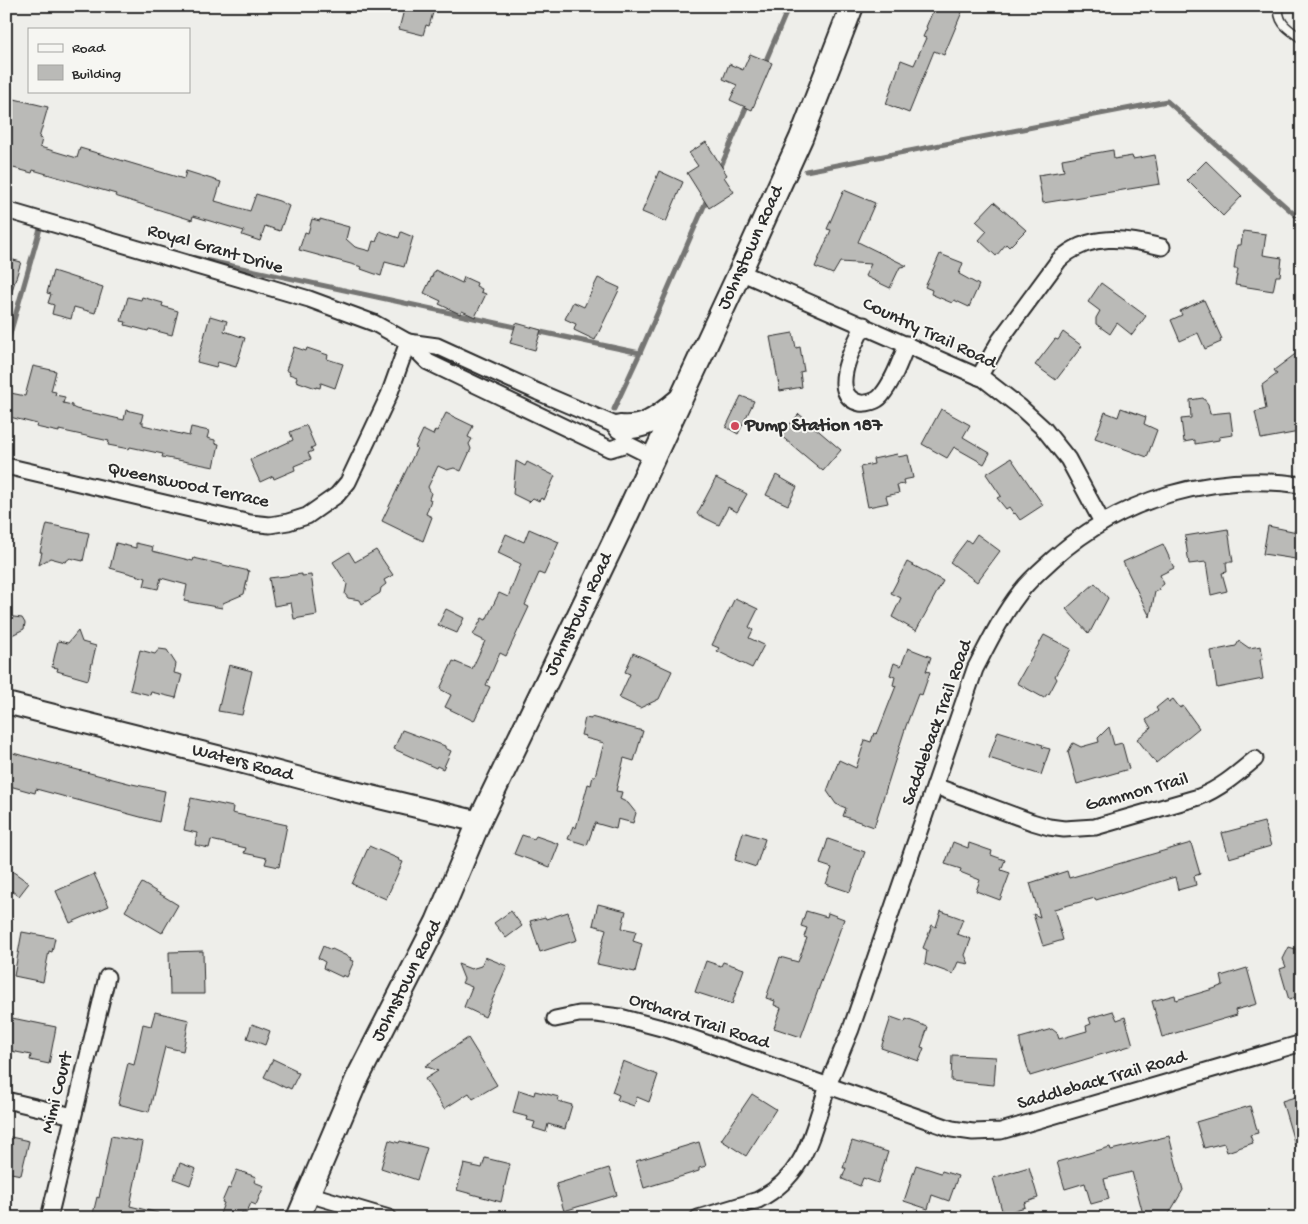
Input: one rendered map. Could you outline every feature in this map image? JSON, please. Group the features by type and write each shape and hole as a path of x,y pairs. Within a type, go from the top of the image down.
{"main road":[{"name":"Johnstown Road","path":"298,1218 358,1079 437,922 479,822 624,521 740,272 801,138 852,6"},
{"path":"623,436 634,428 643,426 653,420 681,399"}],"street":[{"name":"Royal Grant Drive","path":"6,210 309,299 374,323 408,342 428,362 610,449 623,436"},
{"path":"979,377 1000,340 1059,260 1067,252 1082,244 1113,239 1133,240 1162,247"},
{"name":"Country Trail Road","path":"740,272 979,377 1020,407 1044,429 1068,459 1102,522"},
{"path":"864,325 850,353 844,373 844,386 848,396 858,402 867,403 880,398 907,344"},
{"name":"Royal Grant Drive","path":"408,342 437,346 538,392 623,436 653,458"},
{"name":"Queenswood Terrace","path":"6,466 250,523 270,525 288,522 307,516 330,501 348,482 389,395 408,342"},
{"name":"Saddleback Trail Road","path":"698,1218 766,1196 791,1175 804,1156 828,1086 851,1029 975,669 1004,614 1022,589 1041,569 1084,533 1126,510 1161,495 1190,488 1253,481 1302,485"},
{"name":"Waters Road","path":"6,704 479,822"},
{"name":"Gammon Trail","path":"935,786 1032,822 1064,829 1078,829 1095,827 1200,797 1232,779 1255,760"},
{"name":"Mimi Court","path":"49,1218 107,977"},
{"name":"Orchard Trail Road","path":"554,1019 579,1014 620,1017 669,1030 828,1086"},
{"name":"Saddleback Trail Road","path":"828,1086 952,1130 995,1132 1302,1043"},
{"path":"6,1100 73,1116"},
{"path":"308,1194 390,1218"}],"lane":[{"path":"1279,6 1280,19 1285,26 1302,39"}],"building":[{"path":"405,6 435,6 429,26 426,25 423,35 399,29"},
{"path":"935,6 947,6 962,12 944,55 934,51 909,113 886,104 901,60 914,65 926,38 923,37"},
{"path":"750,54 772,63 752,110 730,100 737,85 723,79 729,64 743,70"},
{"path":"6,97 48,107 39,138 42,139 40,147 77,158 80,148 184,179 186,171 221,182 215,201 250,211 256,194 279,201 289,206 280,231 265,226 260,241 242,235 244,231 193,216 192,220 115,196 116,194 33,170 32,173 6,166"},
{"path":"706,142 727,175 724,177 734,192 709,208 687,173 698,166 689,153"},
{"path":"1113,150 1114,159 1132,156 1133,159 1155,155 1160,184 1043,203 1038,175 1064,171 1062,159"},
{"path":"1206,161 1242,196 1223,216 1187,180"},
{"path":"659,171 683,182 666,222 642,212"},
{"path":"844,190 875,203 858,242 907,266 900,267 890,288 865,276 871,264 840,262 833,274 815,267 831,230 827,229"},
{"path":"994,202 1026,230 1009,247 1006,244 996,256 979,240 987,231 976,221"},
{"path":"312,219 320,221 320,219 349,227 346,239 355,247 370,251 373,241 376,242 380,231 399,238 401,232 413,237 404,267 385,262 381,276 361,269 362,267 299,250 305,232 308,233"},
{"path":"1243,231 1266,234 1263,255 1282,258 1280,276 1276,276 1273,291 1235,285 1238,269 1234,269 1237,245 1241,245"},
{"path":"940,254 963,263 959,274 979,285 969,307 954,300 952,303 931,294 932,290 925,287"},
{"path":"6,258 21,262 9,300 6,299"},
{"path":"435,270 462,283 464,277 477,283 476,286 482,289 481,292 486,294 475,317 462,311 460,314 439,304 441,301 424,293"},
{"path":"53,271 103,287 95,313 74,307 71,319 52,314 54,305 48,303 51,294 47,293"},
{"path":"598,278 620,288 595,340 574,330 576,324 565,319 573,302 584,307"},
{"path":"1101,283 1146,316 1132,335 1117,323 1110,334 1096,324 1096,318 1100,311 1088,302"},
{"path":"128,297 141,300 142,297 163,303 162,306 178,311 172,335 125,325 126,322 121,321"},
{"path":"1204,300 1222,339 1220,340 1221,342 1205,349 1198,333 1180,341 1171,320 1182,315 1180,311"},
{"path":"210,316 227,321 224,331 245,338 236,367 218,362 216,367 197,362"},
{"path":"516,323 541,330 535,350 510,343"},
{"path":"1063,332 1082,346 1056,380 1035,365 1055,339 1058,340"},
{"path":"793,333 796,348 800,347 804,371 800,372 802,387 780,391 770,337"},
{"path":"294,347 306,351 307,348 328,355 327,359 343,364 335,388 321,383 320,388 316,388 296,381 297,377 289,374 290,372 286,370"},
{"path":"1302,349 1302,419 1296,420 1299,432 1261,439 1255,412 1266,409 1262,385 1277,374 1274,370"},
{"path":"33,366 56,371 51,391 56,392 55,395 65,397 63,403 72,405 76,409 124,420 126,410 143,414 141,422 143,422 143,425 189,436 191,427 209,431 207,438 215,440 215,443 219,444 214,467 162,457 163,454 130,447 129,449 108,445 109,441 36,427 37,424 6,416 6,392 25,396"},
{"path":"741,396 754,401 738,434 726,427"},
{"path":"1203,398 1208,404 1210,414 1230,412 1233,435 1219,437 1219,440 1195,444 1195,440 1184,442 1181,419 1191,418 1190,400"},
{"path":"1121,408 1146,417 1144,424 1157,430 1147,457 1095,438 1105,412 1118,417"},
{"path":"941,409 970,425 963,437 990,453 984,464 954,447 947,458 922,444"},
{"path":"446,413 473,426 468,437 472,439 469,444 471,449 461,471 454,468 447,470 438,466 428,487 431,493 429,499 431,500 426,514 432,517 423,541 382,521 417,448 415,447 423,430 433,435"},
{"path":"799,414 841,450 823,471 780,435"},
{"path":"306,425 315,446 311,448 313,451 308,453 311,459 294,466 295,470 274,479 273,476 260,482 250,460 293,440 290,432"},
{"path":"897,454 898,457 908,455 913,478 903,480 904,484 897,485 899,493 886,496 888,503 868,507 860,467 874,464 873,459"},
{"path":"1011,458 1043,505 1020,520 1009,507 1006,509 997,498 1001,496 986,474"},
{"path":"516,461 525,466 527,462 555,476 544,500 541,498 539,501 533,498 529,502 513,494"},
{"path":"776,475 797,487 788,505 766,495"},
{"path":"716,478 747,494 737,512 728,507 719,525 697,514"},
{"path":"47,524 89,533 83,561 70,558 65,562 50,558 39,565 42,552 40,552"},
{"path":"1268,526 1302,533 1302,560 1263,554"},
{"path":"529,529 559,542 544,575 539,573 525,605 529,607 506,656 500,653 486,685 490,687 474,721 445,707 451,695 440,689 453,661 472,669 485,641 473,635 482,618 486,620 499,593 508,597 521,564 498,553 506,534 524,542"},
{"path":"1228,529 1233,562 1226,562 1227,572 1222,573 1227,591 1211,595 1206,562 1189,564 1185,536"},
{"path":"977,534 1000,551 977,582 950,562 967,540 971,543"},
{"path":"116,543 136,548 136,543 153,547 152,551 193,561 194,558 249,571 244,594 223,603 222,608 184,601 187,585 161,578 158,589 144,586 146,578 110,568"},
{"path":"1163,544 1174,568 1160,575 1164,584 1159,588 1160,590 1155,592 1150,617 1123,562"},
{"path":"376,550 393,575 384,580 386,584 381,588 380,593 362,604 360,600 348,598 345,594 347,584 333,562 349,552 355,562"},
{"path":"907,562 943,581 916,631 892,617 901,598 891,593"},
{"path":"302,574 302,576 311,575 317,615 294,619 291,603 274,606 269,578"},
{"path":"1095,583 1108,598 1089,634 1066,609"},
{"path":"735,598 758,609 749,627 753,630 749,638 764,645 752,668 717,651 719,648 712,645"},
{"path":"446,609 464,618 457,633 438,625"},
{"path":"6,616 22,618 25,623 24,629 6,638"},
{"path":"78,631 82,642 96,646 88,680 57,671 58,668 52,667 58,641 68,643"},
{"path":"1044,635 1071,649 1055,676 1057,679 1049,694 1044,698 1017,683"},
{"path":"1239,641 1249,648 1261,646 1263,659 1260,660 1263,679 1217,688 1211,651 1236,646"},
{"path":"908,648 931,657 926,671 930,672 922,695 918,694 906,726 874,827 843,816 846,808 836,804 827,791 839,760 856,768 865,740 871,742 874,733 878,732 896,686 893,685 895,677 890,675 894,663 901,666"},
{"path":"159,649 167,650 176,664 174,673 182,675 176,698 151,692 150,695 130,690 140,650 155,654"},
{"path":"633,653 672,671 659,699 640,708 619,698 630,674 625,672"},
{"path":"229,665 252,671 242,715 218,711"},
{"path":"1167,699 1169,702 1173,699 1180,708 1183,706 1199,728 1156,763 1137,739 1151,728 1146,720 1158,711 1156,708"},
{"path":"591,717 643,731 634,761 624,758 616,791 622,792 620,799 628,803 636,813 633,823 618,819 616,829 595,823 587,845 568,839 573,826 576,828 588,784 591,785 593,776 595,776 604,743 585,738 586,736 581,735 585,718 591,719"},
{"path":"1109,727 1114,745 1122,743 1129,769 1077,784 1068,752 1073,743 1081,747 1099,742 1098,738"},
{"path":"402,730 445,746 445,748 451,751 443,769 437,766 436,768 394,749"},
{"path":"998,731 1050,749 1041,775 989,758"},
{"path":"9,752 165,791 159,822 36,789 35,793 6,785 6,761"},
{"path":"191,798 233,807 232,813 287,825 279,867 265,864 267,858 244,853 246,848 211,840 209,848 195,845 197,833 184,830"},
{"path":"1264,822 1271,846 1229,858 1222,833"},
{"path":"743,832 765,839 756,867 735,860"},
{"path":"522,835 534,839 536,836 559,844 550,867 514,854"},
{"path":"828,839 865,852 850,892 826,884 832,868 820,864"},
{"path":"953,842 968,848 969,843 992,851 991,855 1005,860 1001,870 1010,873 1000,900 976,891 980,880 960,872 961,869 945,864"},
{"path":"1191,843 1200,874 1194,876 1196,885 1178,890 1175,877 1120,894 1096,900 1095,898 1054,909 1063,940 1043,946 1033,914 1040,917 1030,883 1067,871 1069,878"},
{"path":"369,846 403,862 386,899 352,884"},
{"path":"12,871 29,883 19,896 6,887 6,879"},
{"path":"94,874 109,906 70,923 56,891"},
{"path":"142,883 178,905 162,933 125,911"},
{"path":"598,904 626,911 622,928 636,931 633,941 642,944 635,972 597,964 606,929 593,925"},
{"path":"511,911 522,926 506,938 494,923"},
{"path":"806,911 827,917 828,913 844,919 801,1037 774,1028 781,1008 774,1005 775,1001 766,998 780,957 798,962 807,938 804,937 807,928 801,926"},
{"path":"941,911 963,919 957,934 971,939 965,955 969,964 958,962 953,974 925,964 927,950 923,948 932,925 936,927"},
{"path":"568,912 577,940 540,952 530,921 545,917 546,919"},
{"path":"22,932 55,938 52,952 49,951 43,982 14,976"},
{"path":"323,946 354,961 347,977 343,975 342,977 323,968 325,962 318,958"},
{"path":"1289,947 1302,951 1302,996 1289,1000 1280,969 1286,967 1283,959"},
{"path":"203,951 204,994 170,994 169,952"},
{"path":"485,957 507,966 485,1017 464,1007 472,987 462,983 464,979 458,964 471,969 481,966"},
{"path":"706,961 721,966 723,962 744,969 732,1004 695,992"},
{"path":"1247,968 1257,1004 1235,1010 1237,1015 1162,1037 1152,1001 1175,995 1176,1000 1213,989 1223,985 1221,976"},
{"path":"1113,1011 1117,1020 1125,1017 1133,1045 1030,1076 1020,1038 1052,1029 1057,1033 1059,1039 1087,1031 1086,1026 1091,1024 1089,1018"},
{"path":"155,1012 189,1020 183,1051 165,1047 149,1112 118,1104 128,1063 134,1065 143,1024 151,1026"},
{"path":"891,1017 905,1022 906,1019 928,1027 921,1047 924,1048 919,1061 881,1048"},
{"path":"12,1018 56,1027 49,1064 30,1060 31,1055 6,1050"},
{"path":"252,1024 270,1031 265,1045 247,1038"},
{"path":"468,1038 497,1085 473,1099 469,1093 444,1109 425,1079 438,1071 425,1066"},
{"path":"952,1055 996,1057 994,1085 951,1081"},
{"path":"273,1059 299,1073 291,1089 264,1077"},
{"path":"623,1061 658,1075 649,1102 637,1097 634,1106 617,1100 619,1095 612,1092"},
{"path":"519,1090 534,1095 535,1091 559,1097 558,1101 572,1105 565,1129 548,1124 546,1132 533,1128 535,1122 527,1120 528,1117 513,1113"},
{"path":"752,1094 776,1109 746,1156 721,1140"},
{"path":"1302,1096 1302,1154 1298,1155 1282,1101"},
{"path":"1250,1106 1258,1133 1250,1135 1253,1143 1227,1152 1224,1143 1204,1148 1196,1122"},
{"path":"6,1136 29,1141 21,1175 6,1172"},
{"path":"111,1136 143,1142 130,1206 158,1213 157,1218 92,1218 97,1197 99,1198"},
{"path":"1169,1136 1183,1190 1167,1217 1144,1218 1132,1172 1104,1179 1109,1199 1091,1204 1085,1183 1065,1189 1057,1162 1110,1147 1111,1150"},
{"path":"389,1140 427,1148 417,1180 381,1168"},
{"path":"852,1141 888,1152 878,1183 863,1178 860,1186 842,1179 846,1168 843,1168"},
{"path":"699,1142 706,1166 699,1168 699,1171 644,1188 636,1161"},
{"path":"485,1158 510,1164 501,1202 457,1190 464,1164 482,1168"},
{"path":"180,1163 196,1169 190,1185 174,1179"},
{"path":"916,1165 958,1176 949,1201 932,1195 928,1209 904,1201"},
{"path":"1029,1167 1038,1198 1024,1203 1025,1207 1003,1214 993,1178"},
{"path":"609,1168 617,1195 564,1211 556,1184"},
{"path":"237,1170 256,1177 254,1182 264,1186 256,1205 251,1203 246,1214 242,1212 240,1218 228,1218 220,1214 224,1203 222,1202 228,1188 230,1189"}],"waterway":[{"path":"764,65 789,6"},
{"path":"806,171 1167,101 1302,221"},
{"path":"719,171 748,103"},
{"path":"614,409 708,197"},
{"path":"6,348 41,225"},
{"path":"191,257 520,328"},
{"path":"536,331 640,353"}],"place":[{"name":"Pump Station 187","path":"735,426"}]}
